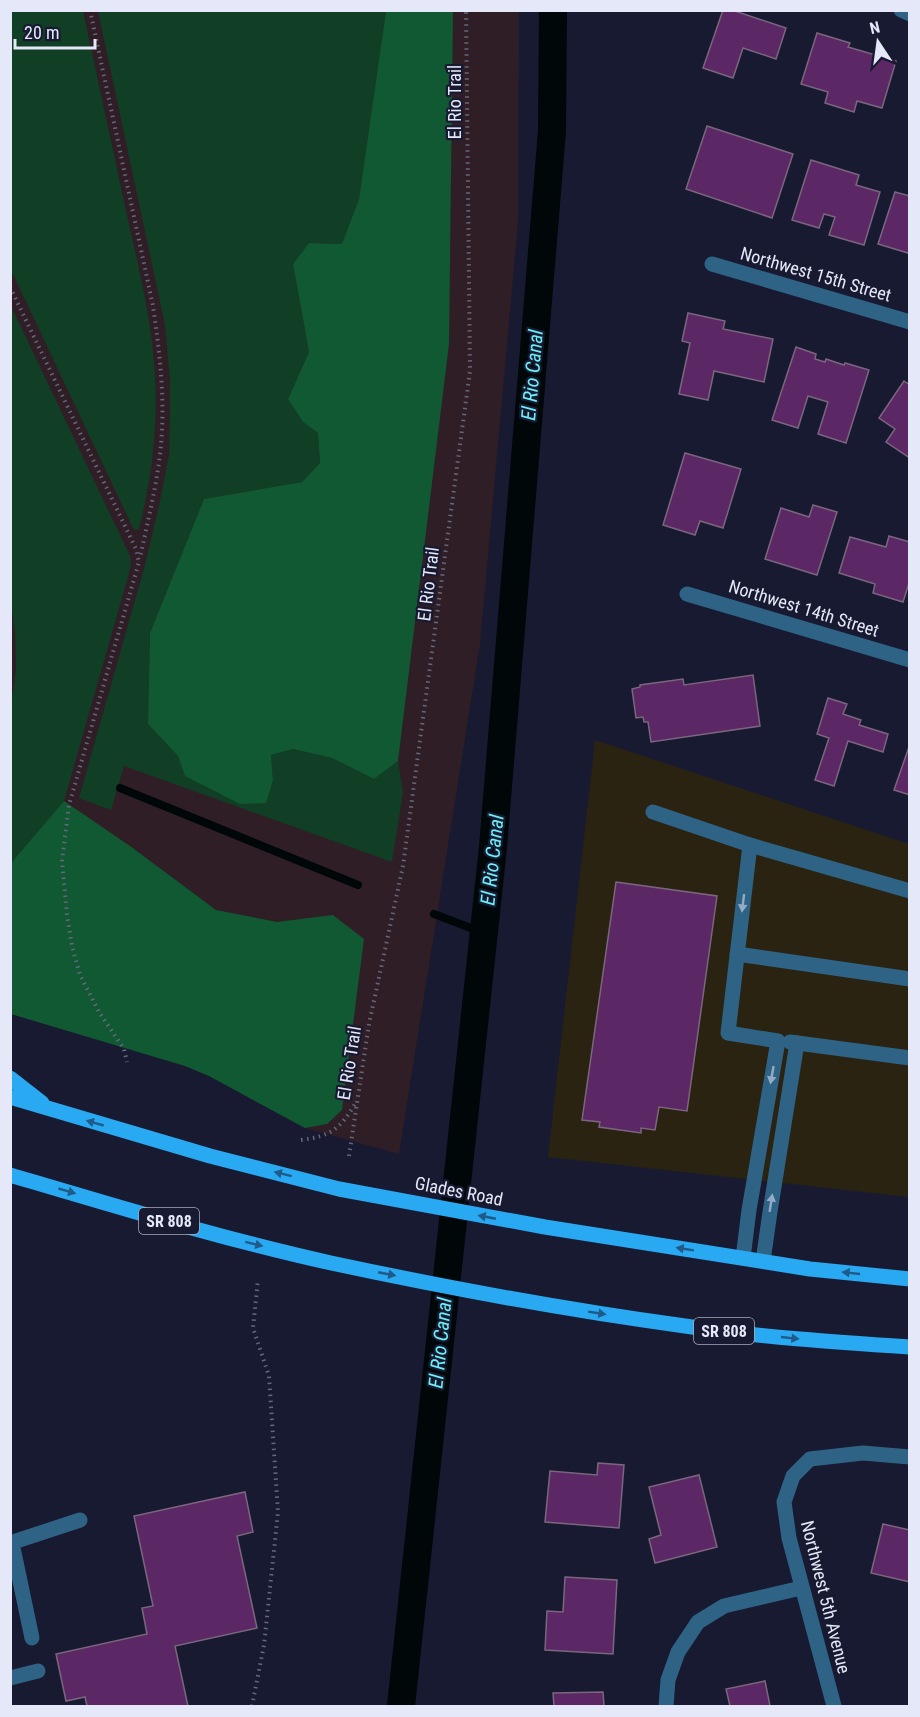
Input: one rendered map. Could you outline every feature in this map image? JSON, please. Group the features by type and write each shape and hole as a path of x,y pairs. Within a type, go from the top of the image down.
{"main road":[{"path":"10,1078 51,1110"},
{"name":"Glades Road","path":"10,1097 210,1156 339,1189 545,1227 810,1269 909,1279"},
{"name":"SR 808","path":"10,1175 217,1235 330,1263 539,1304 686,1327 805,1340 909,1347"}],"street":[{"path":"901,10 909,14"},
{"name":"Northwest 15th Street","path":"712,264 909,321"},
{"name":"Northwest 14th Street","path":"687,594 909,660"},
{"path":"653,812 750,845 909,891"},
{"path":"750,845 728,1033 909,1058"},
{"path":"737,954 909,979"},
{"path":"743,1258 778,1041"},
{"path":"764,1261 797,1043"},
{"name":"Northwest 5th Avenue","path":"834,1707 789,1539 784,1502 793,1476 810,1459 864,1453 909,1457"},
{"path":"32,1638 11,1543 80,1520"},
{"path":"666,1707 668,1680 678,1652 698,1622 724,1606 801,1588"},
{"path":"10,1678 38,1671"}],"path":[{"path":"90,10 153,306 160,353 163,408 160,454 139,562 69,806 62,861 67,915 80,975 99,1012 124,1049 127,1062"},
{"name":"El Rio Trail","path":"349,1156 369,1024 403,866 470,371 466,10"},
{"path":"10,287 136,549 139,562"},
{"path":"301,1140 325,1136 338,1128 357,1101"},
{"path":"252,1707 264,1645 278,1512 269,1376 253,1328 258,1280"}],"shaded area":[{"path":"10,11 519,11 518,222 480,644 399,1154 305,1128 209,1076 185,1066 11,1014"},
{"path":"595,740 909,844 909,1197 548,1157"}],"green space":[{"path":"11,10 83,11 142,284 152,342 155,425 148,488 139,529 134,530 11,270"},
{"path":"98,11 386,11 359,199 342,244 309,243 293,264 309,352 288,399 303,422 318,433 320,463 302,482 204,499 150,633 148,724 178,756 185,776 273,780 271,755 293,749 332,758 374,779 398,761 403,792 392,862 124,766 111,810 79,798 145,565 169,455 170,381 165,325"},
{"path":"386,11 453,11 449,344 398,761 374,779 332,758 293,749 271,755 273,780 266,803 240,804 185,776 178,756 148,724 150,633 204,499 302,482 320,463 318,433 303,422 288,399 309,352 293,264 309,243 342,244 359,199"},
{"path":"10,304 130,556 131,566 64,801 11,863 10,712 16,670 15,633 10,593"},
{"path":"64,801 130,846 216,910 277,922 333,915 364,939 342,1110 327,1124 305,1128 209,1076 185,1066 11,1014 11,863"}],"building":[{"path":"723,10 732,10 786,28 776,59 743,48 733,78 703,68"},
{"path":"817,33 850,43 848,47 896,61 882,108 857,101 854,112 825,103 828,92 801,84"},
{"path":"707,126 793,154 772,218 686,189"},
{"path":"811,160 859,175 856,185 880,192 864,245 829,235 835,217 824,214 819,228 792,220"},
{"path":"895,192 910,196 910,248 908,253 878,244"},
{"path":"688,313 725,321 723,329 773,339 764,382 714,371 708,400 679,394 690,343 682,341"},
{"path":"796,347 816,354 815,359 825,362 826,359 869,370 846,443 818,434 828,402 808,396 798,428 772,420"},
{"path":"904,381 910,385 910,458 886,442 895,429 879,418"},
{"path":"685,453 741,469 723,528 700,521 695,535 663,525"},
{"path":"813,505 837,512 817,575 765,559 781,508 809,517"},
{"path":"889,536 910,542 910,580 903,602 873,593 875,584 839,573 850,537 886,547"},
{"path":"753,675 760,726 651,742 648,722 644,722 643,717 636,718 632,689 640,685 683,679 684,685"},
{"path":"828,698 847,704 843,714 861,720 859,725 888,734 883,752 848,741 834,786 815,780 829,738 817,734"},
{"path":"910,744 910,795 894,790"},
{"path":"616,882 717,896 687,1111 659,1107 655,1130 641,1128 641,1133 599,1127 600,1122 582,1120"},
{"path":"598,1463 624,1465 619,1528 545,1522 550,1471 597,1475"},
{"path":"699,1475 717,1547 655,1563 649,1539 661,1535 649,1487"},
{"path":"245,1492 253,1532 237,1536 257,1628 175,1646 188,1706 87,1706 85,1697 66,1701 56,1654 147,1634 142,1608 153,1606 134,1516"},
{"path":"883,1524 910,1530 910,1582 871,1573"},
{"path":"565,1577 617,1580 613,1654 545,1650 547,1611 563,1612"},
{"path":"765,1681 770,1706 730,1706 726,1689"},
{"path":"603,1692 604,1706 554,1706 553,1693"}],"waterway":[{"name":"El Rio Canal","path":"401,1706 493,847 552,131 553,10"},
{"path":"120,788 358,885"},
{"path":"434,914 484,933"}]}
